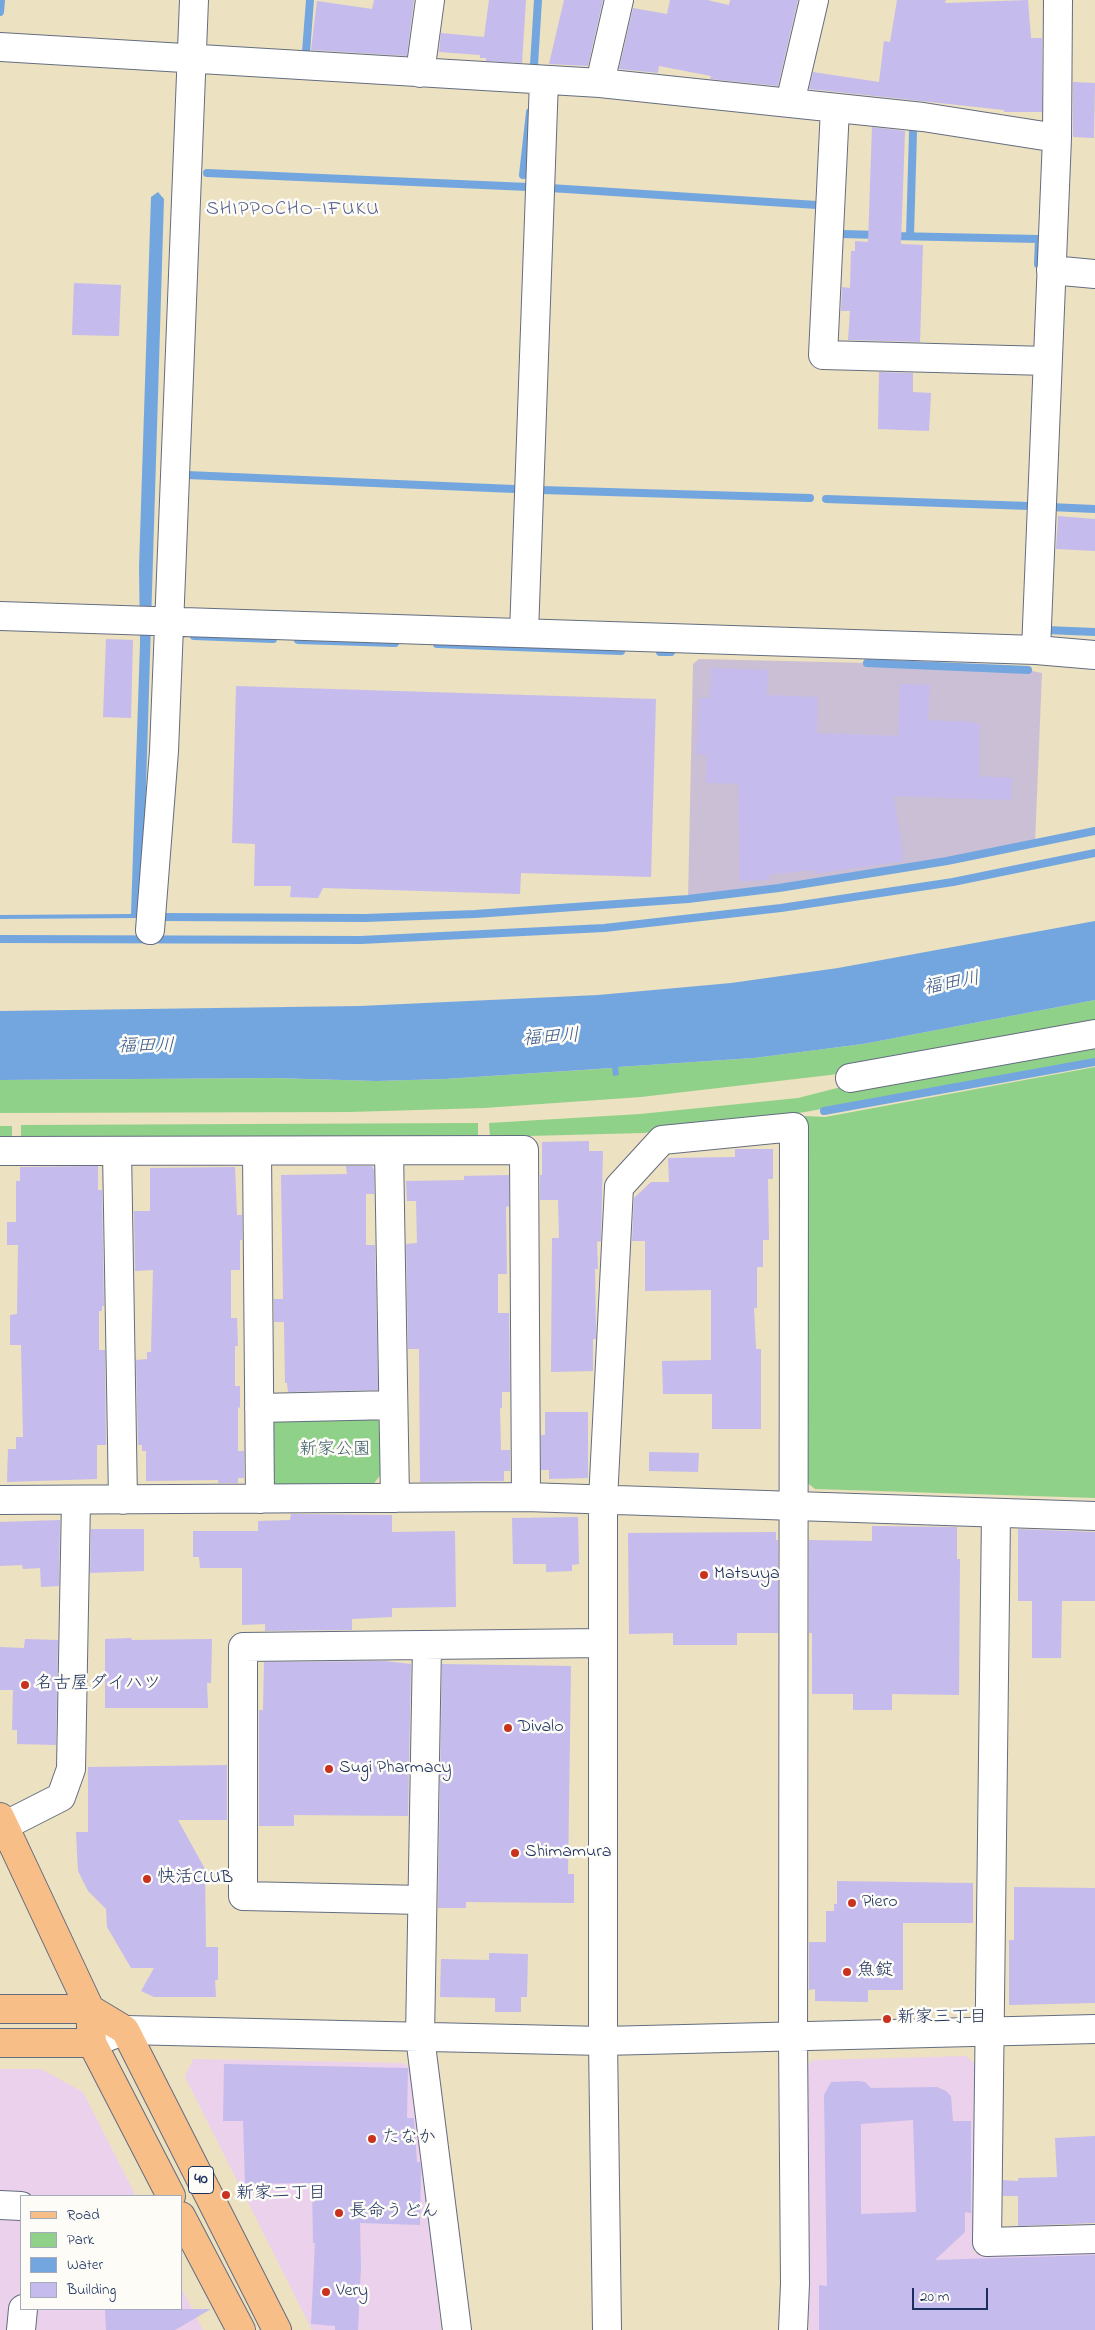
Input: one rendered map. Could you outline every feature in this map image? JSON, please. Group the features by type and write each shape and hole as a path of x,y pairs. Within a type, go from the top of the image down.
{"main road":[{"path":"0,2043 92,2043 90,2009 2,1822"},
{"path":"0,2009 90,2009 125,2030"},
{"name":"40","path":"125,2030 277,2330"},
{"name":"40","path":"92,2043 170,2195"},
{"name":"40","path":"182,2218 241,2330"}],"street":[{"path":"150,930 164,751 153,621 182,336 194,0"},
{"path":"420,72 430,0"},
{"path":"600,83 619,0"},
{"path":"790,103 814,0"},
{"path":"1036,650 1050,270 1057,138 1058,0"},
{"path":"0,47 600,83 923,117 1057,138"},
{"path":"524,633 544,80"},
{"path":"835,108 823,355 1047,362"},
{"path":"1050,270 1095,274"},
{"path":"0,616 1036,650 1095,655"},
{"path":"850,1078 1095,1034"},
{"path":"607,2330 603,2041 603,1500 618,1187 662,1140 794,1127 792,2038 795,2284 793,2330"},
{"path":"0,1151 524,1150 526,1497"},
{"path":"117,1151 122,1500"},
{"path":"257,1151 260,1499"},
{"path":"389,1151 394,1498"},
{"path":"259,1408 393,1405"},
{"path":"0,1500 526,1497 1095,1516"},
{"path":"2,1822 61,1797 71,1769 76,1500"},
{"path":"996,1514 987,2242 1095,2239"},
{"path":"422,1900 243,1896 243,1647 603,1643"},
{"path":"427,1646 420,2037 457,2330"},
{"path":"92,2043 125,2030 603,2041 792,2038 1095,2028"},
{"path":"0,2205 20,2206"},
{"path":"21,2330 23,2310"}],"shaded area":[{"path":"699,659 867,663 1028,670 1042,673 1035,843 947,861 779,888 688,899 693,664"},
{"path":"966,2056 976,2065 974,2253 1095,2251 1095,2330 809,2330 805,2067 813,2060"},
{"path":"193,2059 403,2063 414,2070 441,2330 312,2330 185,2077"},
{"path":"0,2069 41,2069 83,2092 135,2195 20,2195 20,2310 182,2310 182,2289 203,2330 0,2330"}],"green space":[{"path":"1095,1000 1095,1028 830,1075 641,1097 484,1108 350,1112 0,1113 0,1080 272,1078 377,1081 445,1079 613,1068 613,1076 618,1067 754,1058 863,1044"},
{"path":"1095,1041 1095,1059 805,1112 643,1133 490,1137 489,1123 640,1114 798,1098 845,1086"},
{"path":"1095,1067 1095,1498 815,1489 805,1481 805,1116 825,1117"},
{"path":"478,1123 478,1136 21,1138 21,1125"},
{"path":"0,1126 12,1126 12,1137 0,1137"},
{"name":"新家公園","path":"274,1416 372,1416 381,1423 382,1473 372,1486 280,1489 270,1482 268,1426"}],"water":[{"path":"158,192 164,199 142,918 0,919 0,915 131,914 140,643 139,567 151,197"},
{"name":"福田川","path":"1095,921 1095,1000 863,1044 754,1058 618,1067 619,1075 613,1076 612,1068 445,1079 377,1081 272,1078 0,1080 0,1011 360,1006 598,995 731,983 838,968"}],"building":[{"path":"374,0 414,0 407,56 311,50 317,1 372,9"},
{"path":"489,0 526,0 522,63 486,61 486,58 480,58 480,55 439,52 441,33 484,37"},
{"path":"564,0 603,0 588,66 549,64"},
{"path":"670,0 707,0 729,5 730,0 798,0 778,86 710,79 711,76 659,66 658,73 619,69 633,8 667,14"},
{"path":"897,0 946,0 945,3 1028,0 1031,38 1042,38 1042,112 1004,112 1004,110 809,89 813,72 879,82 884,41 890,42"},
{"path":"1073,82 1095,83 1094,138 1073,137"},
{"path":"872,127 905,131 901,244 923,245 920,342 848,340 850,311 841,311 842,287 850,288 851,251 855,251 855,241 868,242"},
{"path":"74,283 121,285 119,336 72,335"},
{"path":"879,372 913,373 913,392 931,393 929,431 878,429"},
{"path":"1058,516 1095,519 1095,551 1056,549"},
{"path":"106,639 133,640 131,718 103,717"},
{"path":"711,668 768,670 767,695 818,697 817,733 898,736 900,684 930,685 928,720 974,722 974,724 980,724 979,776 1012,778 1011,800 894,796 904,861 815,874 814,870 769,875 769,880 740,881 738,784 706,783 707,755 696,754 699,698 710,698"},
{"path":"236,686 656,699 651,877 521,873 520,894 323,888 318,898 290,897 291,886 254,886 255,844 232,843"},
{"path":"589,1141 589,1151 603,1151 601,1241 597,1242 598,1269 595,1269 596,1339 593,1339 593,1371 551,1372 552,1238 559,1238 558,1200 540,1200 542,1142"},
{"path":"735,1149 773,1149 773,1179 768,1179 769,1240 763,1240 763,1267 757,1267 757,1308 754,1308 756,1349 761,1349 761,1429 712,1429 712,1394 663,1394 662,1361 711,1360 711,1290 645,1291 645,1241 632,1241 634,1198 651,1182 669,1182 668,1158 735,1157"},
{"path":"98,1166 98,1190 102,1190 104,1306 102,1306 102,1311 99,1311 99,1350 105,1350 106,1445 97,1445 97,1479 7,1482 8,1449 16,1449 16,1437 23,1437 21,1345 10,1345 10,1315 17,1314 18,1245 7,1245 7,1222 16,1222 16,1181 20,1181 20,1167"},
{"path":"346,1166 372,1166 374,1170 374,1194 366,1194 366,1245 375,1245 378,1390 288,1392 287,1383 285,1383 284,1322 274,1322 274,1299 283,1299 281,1175 347,1174"},
{"path":"235,1167 237,1215 242,1215 242,1240 240,1240 240,1270 231,1270 231,1318 237,1318 238,1346 235,1346 235,1386 240,1386 238,1451 244,1451 244,1478 238,1478 238,1483 218,1483 218,1480 146,1481 146,1451 142,1451 142,1445 138,1445 136,1360 147,1359 147,1352 151,1352 153,1270 135,1271 134,1211 150,1211 150,1168"},
{"path":"509,1175 509,1206 506,1207 507,1274 498,1274 498,1313 509,1313 510,1392 502,1392 502,1408 500,1408 501,1450 510,1450 510,1471 504,1471 504,1481 420,1482 419,1349 408,1349 406,1244 417,1243 416,1201 407,1201 406,1181 464,1180 464,1176"},
{"path":"545,1412 588,1412 588,1478 549,1479 549,1470 541,1470 541,1435 545,1435"},
{"path":"649,1452 699,1453 698,1472 649,1471"},
{"path":"291,1514 392,1515 392,1532 455,1531 456,1607 392,1608 392,1617 352,1619 352,1630 265,1631 265,1624 242,1625 242,1568 200,1568 199,1557 193,1557 193,1531 258,1531 258,1521 290,1520"},
{"path":"578,1517 579,1564 572,1565 572,1571 546,1572 546,1564 513,1564 512,1518"},
{"path":"60,1520 59,1586 41,1587 40,1568 23,1569 22,1565 0,1566 0,1522"},
{"path":"872,1526 957,1527 957,1559 960,1559 959,1695 892,1694 892,1710 853,1710 853,1694 812,1694 812,1633 809,1633 809,1540 872,1541"},
{"path":"91,1529 144,1529 144,1571 90,1573"},
{"path":"1018,1529 1095,1532 1095,1601 1062,1601 1061,1658 1032,1658 1032,1601 1018,1601"},
{"path":"776,1532 776,1540 778,1540 778,1633 737,1633 737,1645 673,1645 673,1633 629,1634 628,1533"},
{"path":"131,1638 132,1640 212,1639 211,1683 207,1683 208,1708 105,1708 105,1639"},
{"path":"25,1639 58,1640 56,1745 17,1744 17,1730 12,1730 13,1690 0,1690 0,1647 24,1648"},
{"path":"385,1661 411,1664 408,1816 294,1815 294,1826 259,1826 259,1710 263,1710 264,1662"},
{"path":"442,1664 571,1666 568,1874 574,1874 574,1903 466,1902 466,1908 438,1908"},
{"path":"227,1765 227,1820 178,1820 205,1869 206,1947 218,1947 218,1980 215,1980 216,1997 154,1997 141,1991 154,1968 131,1968 107,1927 106,1909 88,1891 78,1871 76,1832 88,1832 88,1767"},
{"path":"837,1881 973,1883 973,1923 903,1923 903,1990 868,1990 868,2002 815,2001 815,1989 809,1990 809,1942 826,1942 826,1911 834,1911 834,1904 837,1904"},
{"path":"1014,1887 1095,1888 1095,2003 1009,2005 1009,1940 1014,1940"},
{"path":"489,1953 528,1954 527,1997 521,1997 521,2012 495,2012 495,1998 440,1997 441,1959 489,1960"},
{"path":"224,2064 408,2068 407,2118 414,2118 417,2162 420,2162 421,2170 420,2225 360,2223 361,2267 358,2330 335,2330 335,2326 311,2324 315,2243 313,2243 312,2183 245,2184 243,2121 223,2121"},
{"path":"831,2082 865,2082 871,2088 937,2087 946,2091 951,2096 953,2121 971,2121 971,2213 965,2212 965,2232 935,2260 1095,2255 1095,2330 819,2330 819,2285 827,2286 824,2095","holes":["913,2120 916,2212 861,2214 861,2124"]},
{"path":"1095,2136 1095,2223 1018,2226 1018,2196 1003,2196 1003,2180 1018,2181 1018,2178 1057,2177 1055,2138"},
{"path":"211,2309 175,2330 106,2330 105,2310"}],"waterway":[{"path":"0,12 1,0"},
{"path":"306,52 310,0"},
{"path":"534,65 538,0"},
{"path":"523,175 530,112"},
{"path":"910,236 913,132"},
{"path":"207,173 528,187"},
{"path":"550,188 817,205"},
{"path":"843,234 878,235"},
{"path":"892,236 1039,239 1038,264"},
{"path":"187,475 514,489"},
{"path":"541,490 810,498"},
{"path":"826,499 1029,506"},
{"path":"1049,507 1095,509"},
{"path":"1046,630 1095,632"},
{"path":"194,636 273,639"},
{"path":"298,640 395,643"},
{"path":"437,644 621,651"},
{"path":"660,652 671,652"},
{"path":"867,663 1028,670"},
{"path":"164,917 365,918 475,914 688,899 779,888 947,861 1095,831"},
{"path":"0,939 361,940 604,928 781,908 953,882 1095,853"},
{"path":"824,1111 1095,1062"}],"place":[{"name":"Matsuya","path":"704,1575"},
{"name":"名古屋ダイハツ","path":"25,1685"},
{"name":"Divalo","path":"508,1728"},
{"name":"Sugi Pharmacy","path":"329,1769"},
{"name":"Shimamura","path":"515,1853"},
{"name":"快活CLUB","path":"147,1879"},
{"name":"Piero","path":"852,1903"},
{"name":"魚錠","path":"847,1972"},
{"name":"新家三丁目","path":"887,2019"},
{"name":"たなか","path":"372,2139"},
{"name":"新家二丁目","path":"226,2195"},
{"name":"長命うどん","path":"339,2213"},
{"name":"Very","path":"326,2292"}],"district":[{"name":"SHIPPOCHO-IFUKU","path":"293,211"}]}
